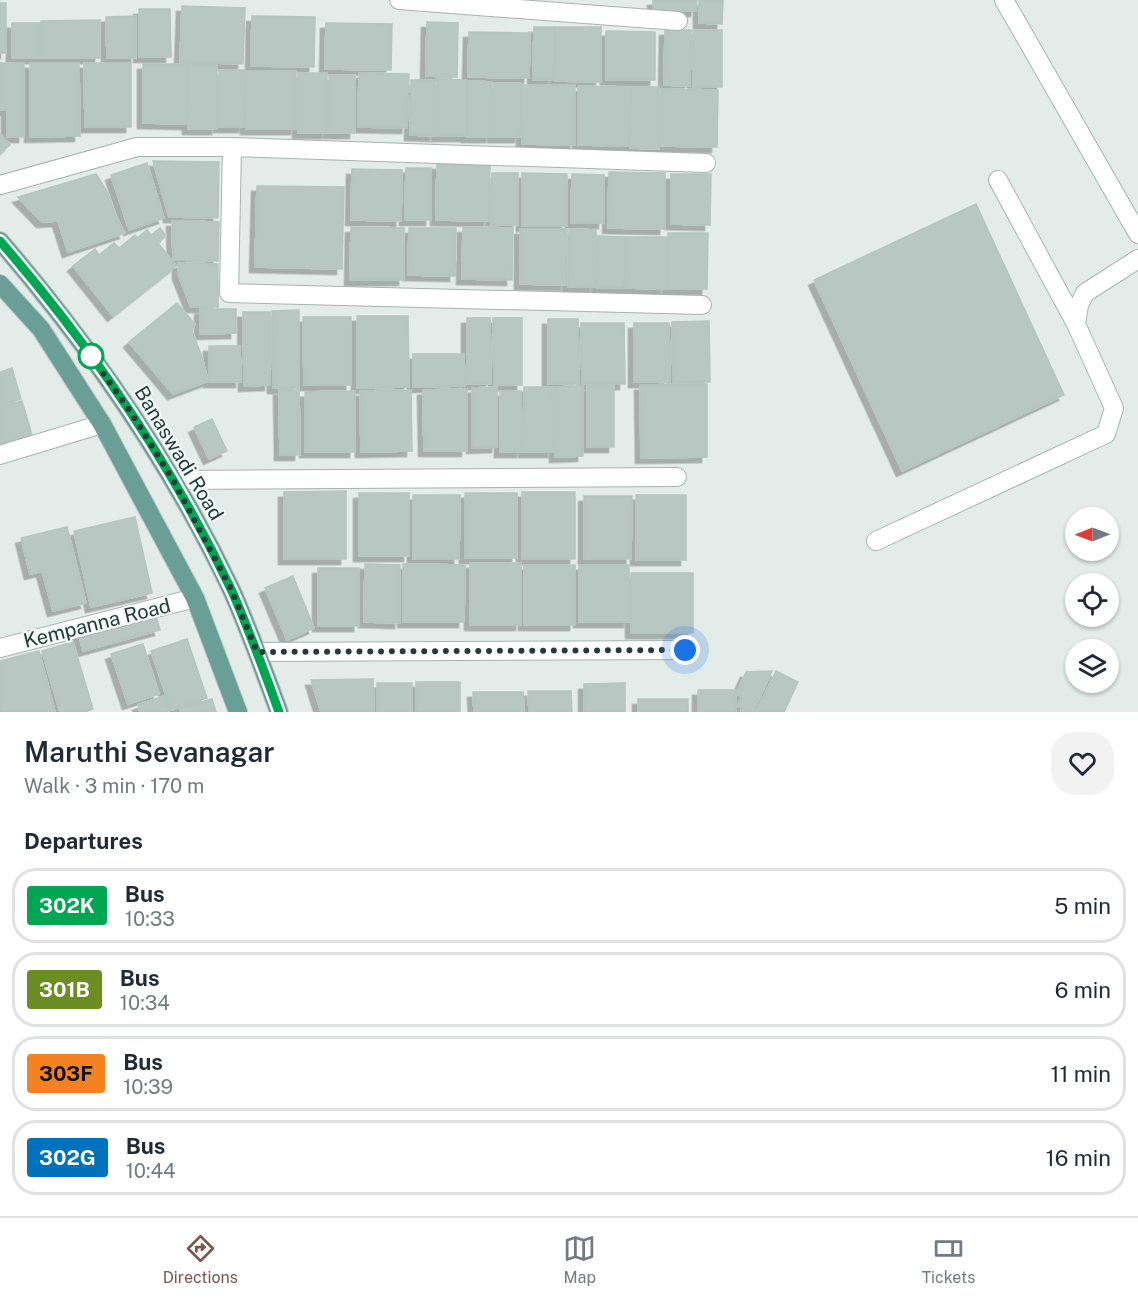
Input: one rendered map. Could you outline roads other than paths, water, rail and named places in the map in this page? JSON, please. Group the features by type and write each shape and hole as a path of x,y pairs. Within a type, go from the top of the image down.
{"main road":[{"name":"Banaswadi Road","path":"0,241 61,315 132,414 173,480 231,589 279,712"},
{"path":"0,284 41,329 102,424 195,598 238,712"}],"street":[{"path":"399,0 678,21"},
{"path":"1004,0 1138,234"},
{"path":"0,185 137,147 232,147 706,163"},
{"path":"232,147 230,293 702,305"},
{"path":"876,541 1106,434 1114,408 1076,324 998,180"},
{"path":"1076,324 1079,305 1085,293 1138,259"},
{"path":"0,455 102,424"},
{"path":"173,480 677,477"},
{"name":"Kempanna Road","path":"0,648 195,598"},
{"path":"257,652 685,650"}]}
